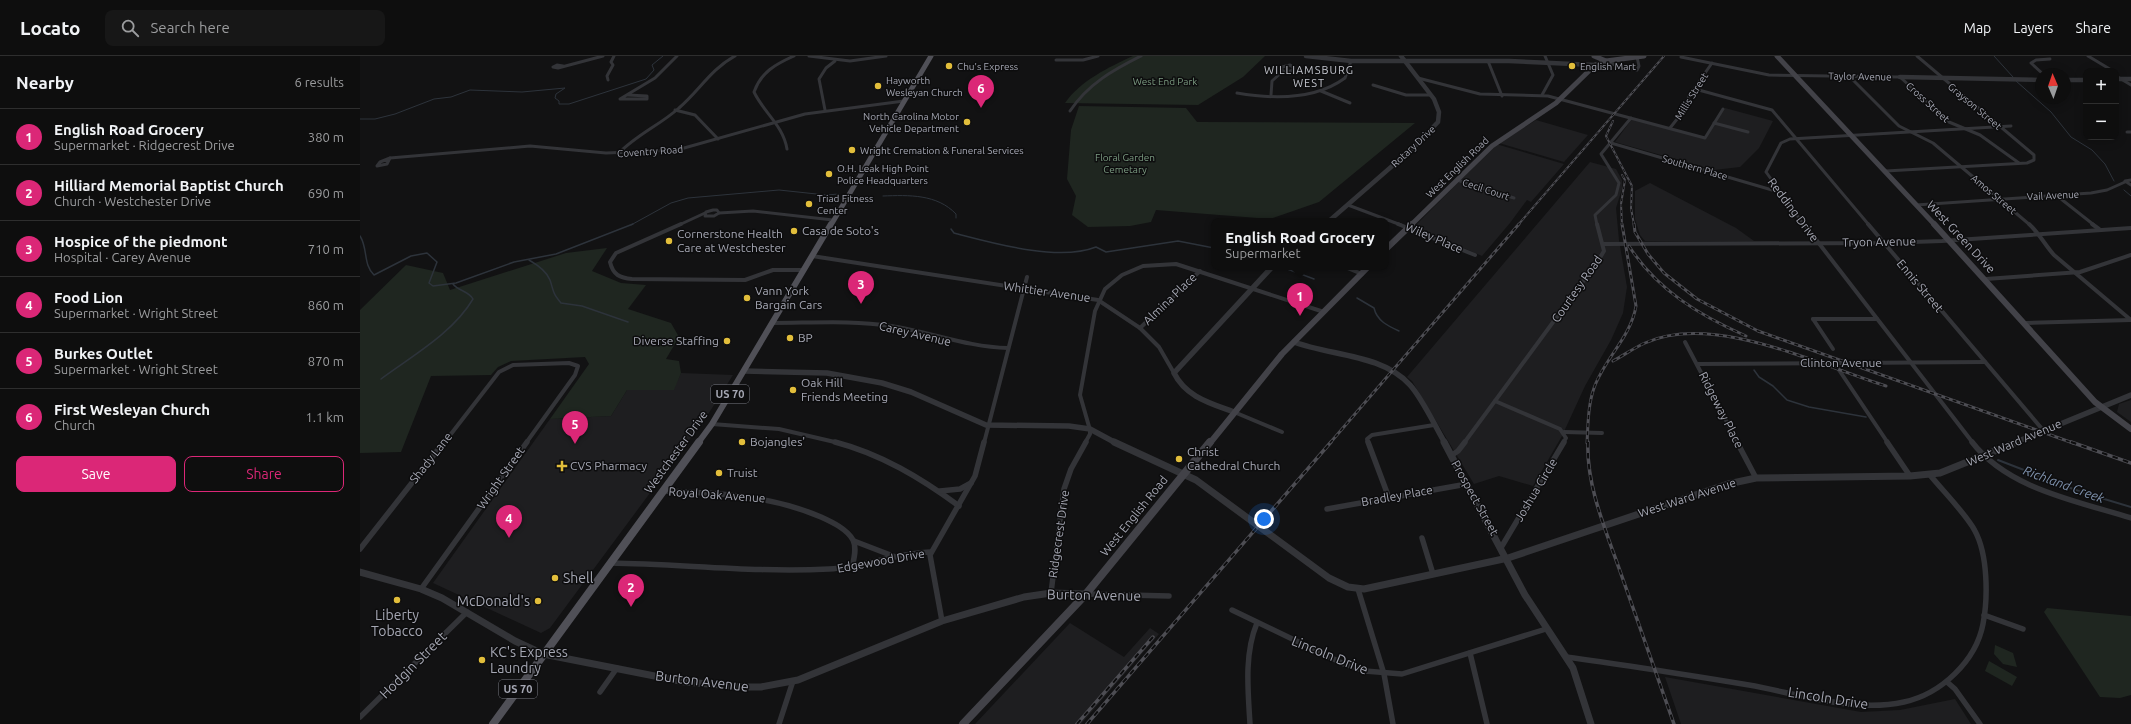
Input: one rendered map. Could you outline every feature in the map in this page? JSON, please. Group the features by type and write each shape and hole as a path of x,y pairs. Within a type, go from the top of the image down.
{"main road":[{"name":"Westchester Drive","path":"493,724 712,424 931,56"},
{"path":"1594,56 1604,62"},
{"path":"1594,56 1595,64 1644,56"},
{"name":"West Green Drive","path":"1777,56 1986,279 2100,407 2131,429"},
{"name":"West English Road","path":"1389,246 1492,146 1561,99 1595,64"},
{"name":"West English Road","path":"963,724 1086,594 1234,412 1294,342 1365,270"}],"street":[{"path":"563,66 603,56"},
{"path":"608,80 607,76 613,65 612,62 614,56"},
{"path":"628,96 648,97 641,100 620,99 628,96 660,74 678,56"},
{"path":"618,154 637,135 675,110 691,96 707,76 735,56"},
{"path":"787,149 784,134 757,100 754,92 756,85 768,70 794,56"},
{"path":"809,56 835,61 861,61 886,56"},
{"path":"1056,60 1083,60 1098,56"},
{"path":"1070,111 1077,100 1095,81 1141,56"},
{"path":"1306,56 1351,60 1488,61 1595,64"},
{"name":"Rotary Drive","path":"1333,218 1435,127 1438,122 1438,105 1401,56"},
{"path":"1428,56 1432,61"},
{"path":"1542,95 1553,75 1545,56"},
{"name":"Grayson Street","path":"1917,56 2034,156 2034,160 2032,162 2019,163"},
{"path":"2088,56 2108,68"},
{"path":"1604,62 1634,70 1639,68 1637,57"},
{"name":"Taylor Avenue","path":"1681,57 1763,74 2035,80"},
{"path":"2037,68 2031,63 2036,60 2050,59"},
{"path":"1237,93 1298,95 1321,91 1345,78 1351,60"},
{"path":"825,110 824,99 818,83 821,74 835,61"},
{"path":"1488,61 1502,96"},
{"name":"Millis Street","path":"1670,128 1685,109 1689,96 1712,63"},
{"path":"1271,95 1272,81 1282,72"},
{"name":"Amos Street","path":"1849,76 1899,126 1933,143 2036,230 2043,243 2131,320"},
{"name":"Cross Street","path":"1900,77 1943,116 1959,127 1980,135 2019,163"},
{"path":"1418,78 1480,94 1502,96 1542,95 1705,138 1723,109"},
{"path":"2119,78 2131,79"},
{"path":"2119,79 2131,85"},
{"path":"2071,80 2083,80"},
{"path":"1373,85 1406,95 1431,95"},
{"name":"Ennis Street","path":"1695,89 1769,108 2043,430"},
{"path":"1321,91 1350,103"},
{"name":"Coventry Road","path":"390,158 530,146 618,154 677,150 775,121 825,110 904,101"},
{"path":"675,110 695,115 718,139"},
{"name":"Courtesy Road","path":"1452,455 1495,401 1604,251 1595,215 1616,195 1619,188 1618,178 1601,154 1631,118"},
{"path":"1714,123 1748,132"},
{"name":"Redding Drive","path":"2011,126 1959,127 1795,138 1783,142 1766,169 1767,175 1983,456 2020,481 2045,491 2131,518"},
{"path":"2126,132 2131,132"},
{"name":"Southern Place","path":"1611,143 1779,192"},
{"path":"1886,171 1963,168 2019,163"},
{"name":"Cecil Court","path":"1457,180 1514,198"},
{"name":"Vail Avenue","path":"2117,186 2131,180"},
{"path":"2125,182 2131,185"},
{"name":"Vail Avenue","path":"1916,205 1999,198 2091,193 2117,186 2131,185"},
{"path":"2056,195 2099,229"},
{"name":"Wiley Place","path":"1348,205 1384,218"},
{"path":"719,213 717,210 705,213 616,253 610,262 614,274 617,277 632,279 745,280 773,270 804,270"},
{"path":"705,213 705,216 710,217 719,213 753,212 833,220"},
{"name":"Wiley Place","path":"1389,220 1475,255"},
{"name":"Tryon Avenue","path":"1603,244 1884,243 2131,228"},
{"path":"1986,279 2074,271 2080,272 2131,255"},
{"name":"Whittier Avenue","path":"812,256 1098,300 1140,328 1159,347 1180,386 1189,393 1282,432"},
{"path":"1090,429 1082,413 1080,395 1098,300 1104,290 1115,280 1143,266 1168,263 1200,270 1324,312"},
{"name":"Almina Place","path":"1140,328 1200,270"},
{"path":"1174,373 1269,270"},
{"path":"1352,270 1362,274"},
{"name":"Edgewood Drive","path":"610,563 782,570 852,567 895,556 931,552 960,506 975,476 1027,277"},
{"path":"1833,349 1813,319 1877,319"},
{"path":"2026,323 2131,320"},
{"name":"Carey Avenue","path":"772,323 872,324 913,331 968,346 1008,348"},
{"name":"Prospect Street","path":"1294,342 1385,368 1398,373 1411,386 1452,455 1502,546 1526,595 1546,629 1566,657 1577,678 1591,724"},
{"name":"Ridgeway Place","path":"1686,342 1756,478"},
{"name":"Clinton Avenue","path":"1698,364 1985,362"},
{"name":"Wright Street","path":"421,589 575,375 578,366 569,363 513,365 504,368"},
{"path":"1835,364 1910,476"},
{"name":"Shady Lane","path":"360,549 499,372 504,368"},
{"name":"West Ward Avenue","path":"744,371 827,373 882,383 911,392 969,419 988,425 1069,426 1090,429 1120,445 1184,474 1230,504 1329,578 1348,587 1358,589 1379,587 1508,558 1693,495 1728,484 1756,478 1910,476 1940,473 2131,395"},
{"path":"1495,401 1536,417 1564,432 1602,433"},
{"path":"712,424 774,428 811,434 839,442 890,461 917,476 960,506"},
{"path":"1389,498 1368,444 1368,437 1434,425"},
{"name":"Ridgecrest Drive","path":"1050,593 1064,489 1071,469 1090,434 1090,429"},
{"name":"Joshua Circle","path":"1502,546 1565,442 1566,438 1564,432"},
{"name":"Lincoln Drive","path":"1566,657 1655,669 1868,706 1905,702 1923,696 1947,682 1978,642 1984,615 1984,571 1979,539 1975,530 1930,475"},
{"path":"940,491 960,489 971,483"},
{"name":"Bradley Place","path":"1327,509 1467,484"},
{"name":"Royal Oak Avenue","path":"663,491 736,494 780,501 840,527 854,541"},
{"path":"1422,538 1433,574"},
{"path":"852,567 855,554 854,541 895,556"},
{"path":"931,552 930,555 942,621"},
{"name":"Burton Avenue","path":"360,572 421,589 442,598 515,641 543,654 685,682 744,687 761,687 793,681 942,621 1024,597 1050,593 1169,596"},
{"path":"1358,589 1384,674 1393,724"},
{"name":"Lincoln Drive","path":"1232,610 1344,664 1362,671 1384,674 1413,671 1546,629"},
{"name":"Hodgin Street","path":"360,717 467,612"},
{"path":"1984,615 2023,629"},
{"path":"1250,724 1249,676 1252,634 1257,623"},
{"path":"1470,653 1487,724"},
{"path":"600,692 617,668"},
{"path":"779,724 793,681"},
{"path":"1947,682 1955,689 1980,724"}],"shaded area":[{"path":"1725,108 1773,121 1759,148 1740,167 1714,170 1615,142 1632,119 1705,138"},
{"path":"1536,120 1588,135 1564,162 1499,143"},
{"path":"1496,144 1564,164 1531,202 1527,200 1482,256 1414,227"},
{"path":"1590,162 1616,169 1622,180 1622,189 1616,208 1619,240 1627,287 1623,313 1611,340 1585,386 1562,436 1533,486 1499,476 1474,484 1412,381 1407,377"},
{"path":"1650,183 1736,228 1754,241 1645,241 1640,235 1635,219 1635,191"},
{"path":"681,373 733,375 707,416 550,628 541,633 433,583 550,419 611,416 627,390 673,390"},
{"path":"2131,400 2131,422 2117,412 2119,404"},
{"path":"1070,623 1124,657 1150,628 1159,634 1081,724 975,724"},
{"path":"1665,677 1861,712 1900,710 1955,699 1971,724 1681,724"}],"green space":[{"name":"West End Park","path":"1133,56 1265,56 1243,77 1198,105 1065,103 1071,95 1087,81"},
{"name":"Floral Garden Cemetary","path":"1079,106 1186,108 1197,122 1415,123 1319,202 1273,218 1156,210 1151,222 1130,226 1088,227 1072,215 1076,196 1067,179 1071,130"},
{"path":"607,248 592,271 621,283 646,285 628,309 671,323 679,337 666,359 679,361 681,373 674,390 627,390 611,416 550,419 589,364 585,357 511,361 498,367 491,375 431,376 401,452 360,453 360,310 406,265 443,273 450,290 566,253"},
{"path":"2047,608 2131,616 2131,695 2120,698 2100,697 2044,612"},
{"path":"1995,645 2013,653 2017,667 2003,664 1994,654"},
{"path":"1989,661 2017,677 2012,686 1985,671"}],"waterway":[{"path":"360,119 375,119 395,114 434,99 451,97 470,90 522,92 565,88 556,94 555,98 559,101 559,104 569,104 646,79 654,70 652,65 663,56"},
{"path":"1994,56 2013,77"},
{"path":"2016,81 2051,112 2071,137 2092,150 2105,164 2114,181"},
{"path":"632,224 671,203 688,198 779,190 826,195 839,194"},
{"path":"2124,190 2131,196"},
{"path":"883,196 913,196 931,199 948,207 956,214 956,218"},
{"path":"360,236 364,246 368,266 374,275 411,256 427,253 437,262 429,283 433,286 456,283 514,262 556,254 632,224"},
{"path":"951,229 954,233 987,242 1045,252 1063,253 1081,251 1096,247 1106,252 1178,241 1211,247"},
{"path":"529,260 544,271 561,303 582,306 628,322"},
{"path":"1290,270 1314,279"},
{"path":"381,379 431,343 455,323 465,311 473,299 469,294 453,284"},
{"path":"1357,298 1374,308 1375,313 1380,320 1399,331"},
{"name":"Richland Creek","path":"1754,370 1759,377 1773,386 1787,400 1809,407 1866,417"},
{"name":"Richland Creek","path":"1998,460 2081,492 2131,507"}],"railway":[{"path":"1518,225 1664,56"},
{"path":"1613,121 1606,136 1632,186 1631,208 1634,225"},
{"path":"1622,175 1625,180 1621,204 1622,225"},
{"path":"1330,443 1519,224"},
{"path":"1587,443 1589,408 1594,388 1598,377 1629,328 1636,306 1622,224"},
{"path":"1634,224 1635,232 1648,254 1664,273 1697,299 1758,331 2073,443"},
{"path":"1629,246 1652,276 1680,300 1712,319 1746,336"},
{"path":"1613,361 1645,343 1672,335 1702,334 1734,337 1766,345 1886,386"},
{"path":"1087,724 1331,442"},
{"path":"1588,442 1590,475 1598,508 1674,724"},
{"path":"2071,442 2131,463"},
{"path":"1077,724 1153,637"}],"place":[{"name":"Chu's Express","path":"949,66"},
{"name":"English Mart","path":"1572,66"},
{"name":"Hayworth Wesleyan Church","path":"878,86"},
{"name":"First Wesleyan Church","path":"981,108"},
{"name":"North Carolina Motor Vehicle Department","path":"967,122"},
{"name":"Wright Cremation & Funeral Services","path":"852,150"},
{"name":"O.H. Leak High Point Police Headquarters","path":"829,174"},
{"name":"Triad Fitness Center","path":"809,204"},
{"name":"Casa de Soto's","path":"794,231"},
{"name":"Cornerstone Health Care at Westchester","path":"669,241"},
{"name":"Vann York Bargain Cars","path":"747,298"},
{"name":"Hospice of the piedmont","path":"861,304"},
{"name":"English Road Grocery","path":"1300,316"},
{"name":"BP","path":"790,338"},
{"name":"Diverse Staffing","path":"727,341"},
{"name":"Oak Hill Friends Meeting","path":"793,390"},
{"name":"Bojangles'","path":"742,442"},
{"name":"Burkes Outlet","path":"575,444"},
{"name":"Christ Cathedral Church","path":"1179,459"},
{"name":"CVS Pharmacy","path":"562,466"},
{"name":"Truist","path":"719,473"},
{"name":"Food Lion","path":"509,538"},
{"name":"Shell","path":"555,578"},
{"name":"Liberty Tobacco","path":"397,600"},
{"name":"McDonald's","path":"538,601"},
{"name":"Hilliard Memorial Baptist Church","path":"631,607"},
{"name":"KC's Express Laundry","path":"482,660"}],"district":[{"name":"WILLIAMSBURG WEST","path":"1309,76"}]}
